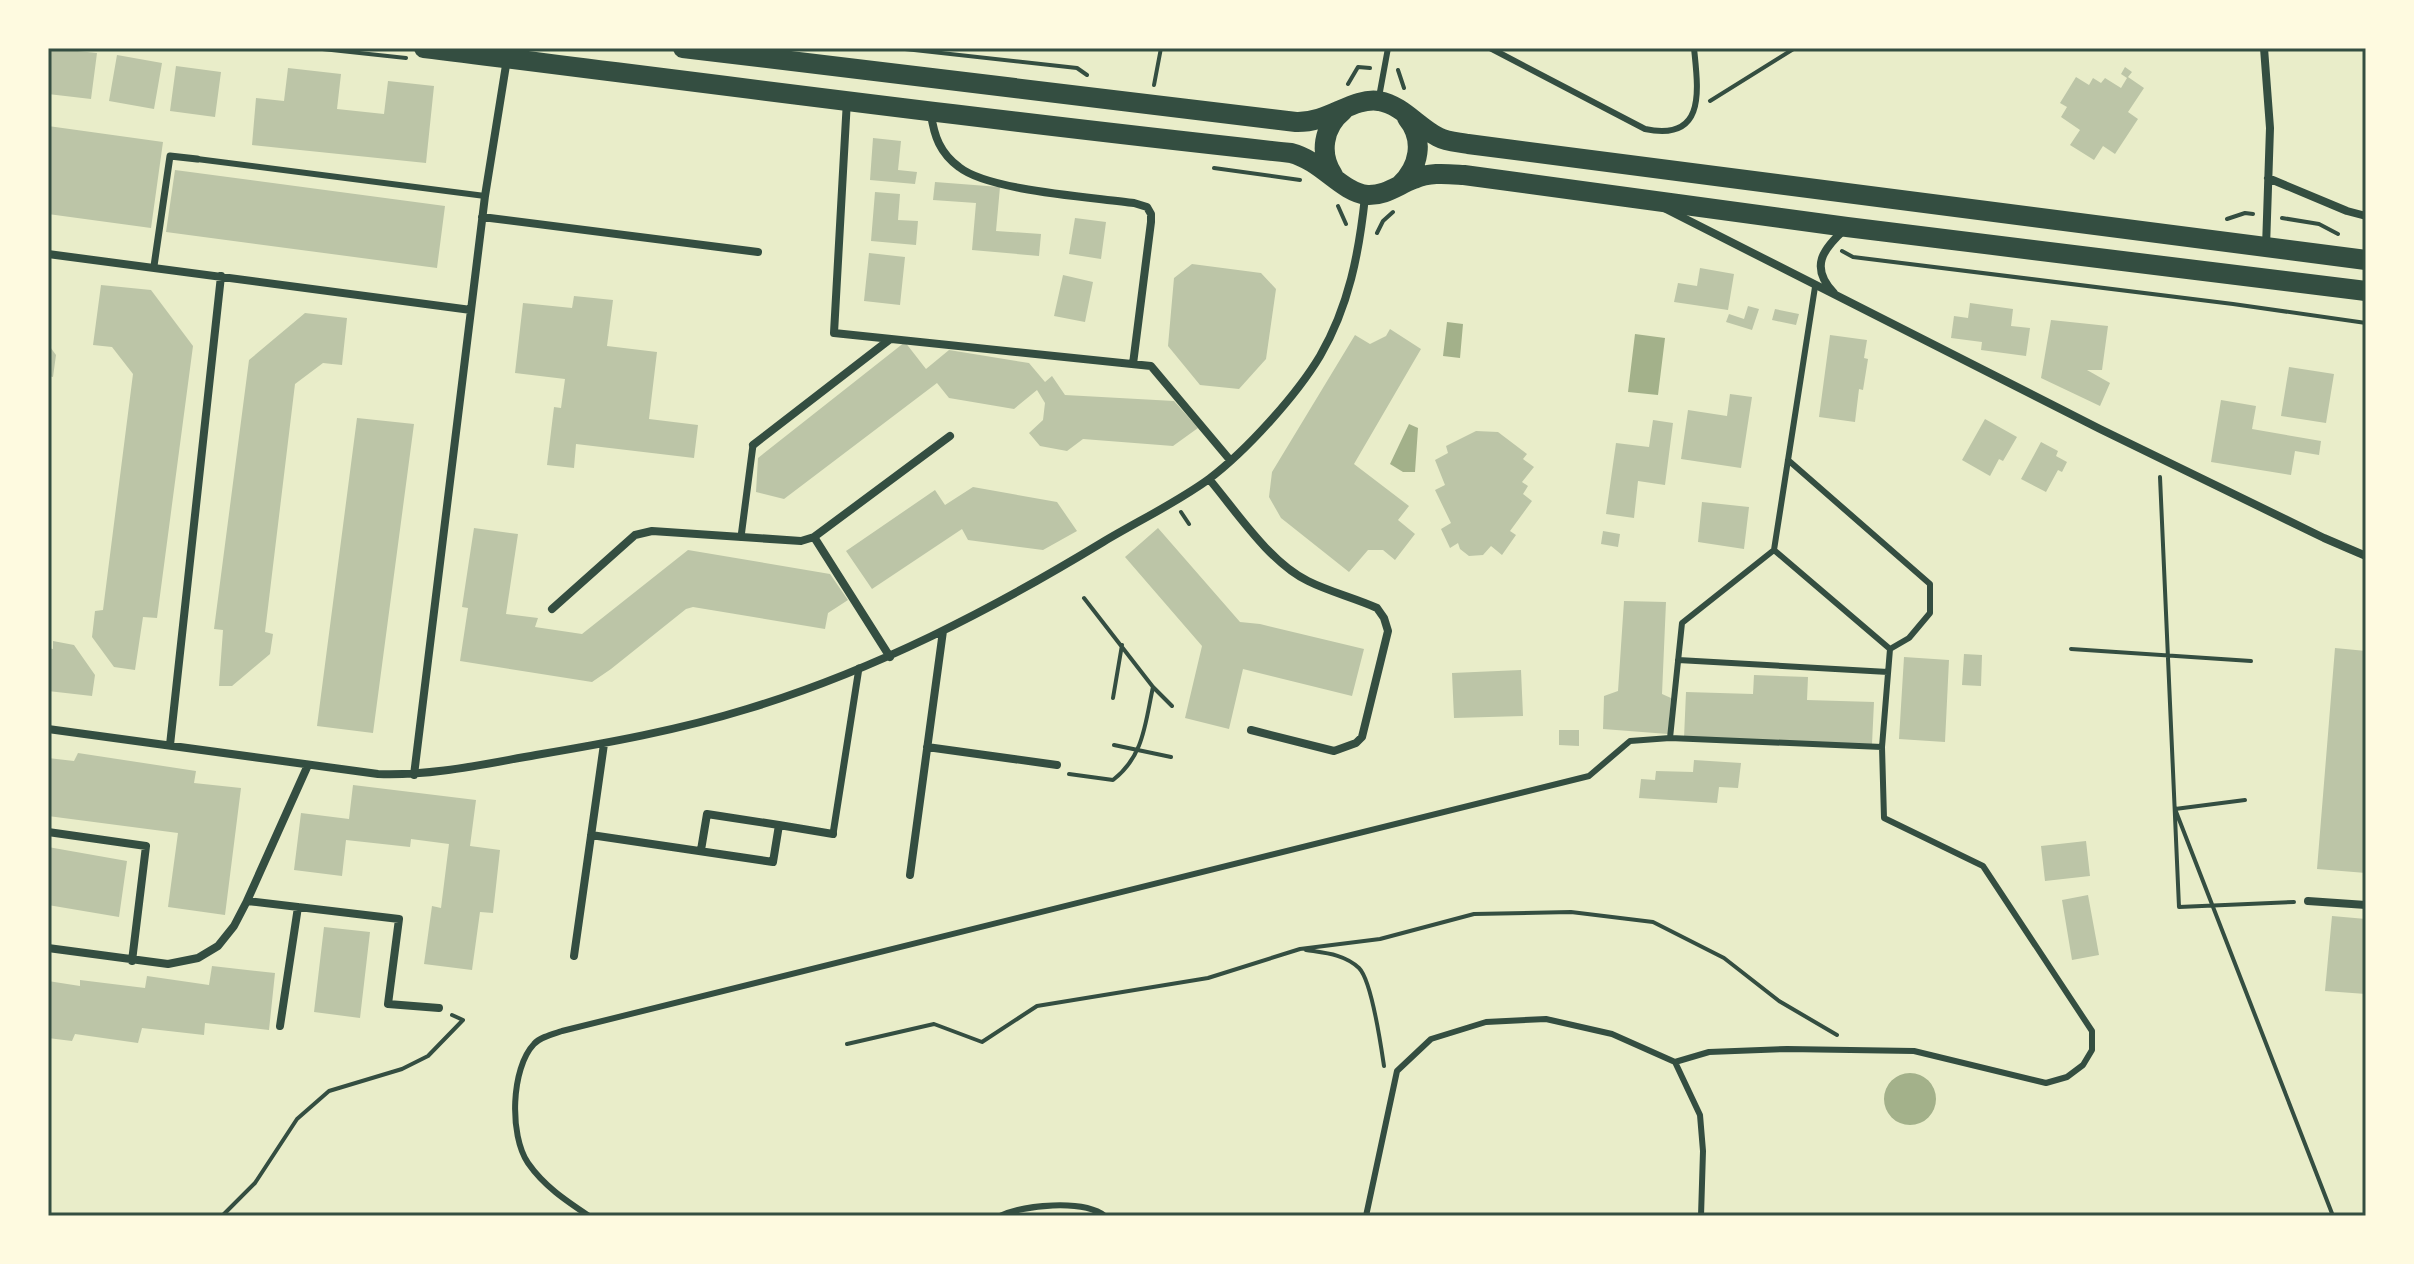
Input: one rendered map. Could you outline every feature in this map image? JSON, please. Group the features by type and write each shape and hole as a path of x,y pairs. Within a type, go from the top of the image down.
{"main road":[{"path":"424,48 931,113 1291,153 1314,162 1350,190 1366,195 1382,194 1428,174 1447,174 2366,291"},
{"path":"683,48 1306,122 1321,120 1363,101 1378,101 1402,112 1434,135 1468,144 2366,260"},
{"path":"1337,180 1328,167 1325,139 1337,115 1349,106"},
{"path":"1397,188 1416,164 1418,149 1417,135 1402,112"}],"street":[{"path":"2264,48 2270,128 2266,248"},
{"path":"414,775 482,217 507,59"},
{"path":"847,100 834,333 1151,366 1230,460"},
{"path":"931,113 936,140 945,154 974,176 998,184 1147,207 1151,222 1133,364"},
{"path":"154,266 170,156 197,159"},
{"path":"2268,178 2366,216"},
{"path":"48,729 378,774 414,775 604,744 747,709 890,657 1054,571 1209,479 1249,443 1300,383 1333,331 1356,264 1366,195"},
{"path":"1650,201 1840,300 2100,429 2366,556"},
{"path":"482,217 758,252"},
{"path":"1840,300 1824,283 1820,264 1830,242 1847,227"},
{"path":"48,254 471,310"},
{"path":"170,745 221,276"},
{"path":"741,537 753,445 889,339"},
{"path":"552,609 635,535 652,531 801,541 814,537 950,436"},
{"path":"1209,479 1289,570 1306,581 1377,608 1388,631 1362,737 1356,743 1334,751 1251,730"},
{"path":"814,537 890,657"},
{"path":"910,875 943,631"},
{"path":"701,850 707,814 833,834 859,668"},
{"path":"574,956 604,744"},
{"path":"927,747 1057,765"},
{"path":"48,948 168,964 198,958 218,946 234,926 247,901 308,765"},
{"path":"591,835 773,862 779,825"},
{"path":"48,832 146,846 132,961"},
{"path":"247,901 399,919 388,1004 442,1010"},
{"path":"2308,901 2366,905"},
{"path":"280,1026 298,907"}],"lane":[{"path":"1378,101 1388,48"},
{"path":"1490,48 1645,129 1658,132 1674,130 1688,120 1697,106 1694,48"},
{"path":"197,159 485,196"},
{"path":"1670,738 1682,623 1774,550 1815,287"},
{"path":"1788,460 1930,584 1930,613 1909,638 1890,649"},
{"path":"1774,550 1890,649"},
{"path":"1366,1216 1397,1071 1431,1039 1486,1022 1546,1019 1612,1034 1675,1062 1709,1052 1787,1049 1914,1051 2046,1083 2067,1077 2083,1065 2092,1050 2092,1031 1983,866 1884,818 1882,747 1890,649"},
{"path":"1678,660 1888,672"},
{"path":"589,1216 552,1191 526,1160 517,1129 516,1079 523,1057 536,1040 562,1031 1589,776 1630,741 1670,738 1882,747"},
{"path":"1675,1062 1700,1115 1703,1151 1701,1216"},
{"path":"1000,1216 1012,1210 1055,1205 1098,1211 1105,1216"}],"path":[{"path":"896,48 1077,68 1093,79"},
{"path":"1154,87 1161,48"},
{"path":"1697,106 1706,104 1795,48"},
{"path":"1348,85 1358,67 1383,69"},
{"path":"2160,477 2179,907 2308,901"},
{"path":"1084,598 1153,687 1172,706"},
{"path":"1113,698 1122,645"},
{"path":"2071,649 2251,661"},
{"path":"1057,765 1067,774 1113,780 1130,765 1139,750 1153,687"},
{"path":"1114,745 1171,757"},
{"path":"2175,809 2245,800"},
{"path":"2175,809 2333,1216"},
{"path":"847,1044 934,1024 982,1042 1037,1006 1208,978 1300,949 1380,939 1474,914 1571,912 1653,922 1724,958 1779,1001 1863,1050"},
{"path":"1300,949 1340,955 1361,970 1379,1028 1384,1068"},
{"path":"222,1216 255,1183 297,1119 329,1091 402,1069 428,1056 463,1020 442,1010"}],"shaded area":[{"path":"1447,322 1463,324 1460,358 1443,356"},
{"path":"1635,334 1665,338 1658,395 1628,392"},
{"path":"1409,424 1418,428 1415,472 1403,472 1390,464"},
{"path":"1910,1073 1929,1080 1936,1099 1929,1118 1910,1125 1891,1118 1884,1099 1891,1080"}],"building":[{"path":"48,48 97,53 91,99 48,94"},
{"path":"117,55 162,63 154,109 109,101"},
{"path":"176,66 221,72 215,117 170,111"},
{"path":"2125,67 2132,72 2128,77 2144,88 2128,112 2138,119 2115,154 2103,146 2094,160 2070,145 2080,130 2061,117 2067,107 2060,103 2076,77 2089,85 2093,78 2101,83 2105,78 2121,88 2127,78 2121,74"},
{"path":"288,68 341,74 337,109 384,114 388,81 434,86 426,163 252,145 256,98 284,101"},
{"path":"48,126 163,142 151,228 48,214"},
{"path":"873,138 901,141 898,170 917,172 915,184 870,180"},
{"path":"175,170 445,206 437,268 166,232"},
{"path":"935,182 1000,187 996,231 1041,234 1039,256 972,250 976,203 933,200"},
{"path":"875,192 900,194 898,220 918,221 916,245 871,241"},
{"path":"1075,218 1106,222 1101,259 1069,254"},
{"path":"869,253 905,257 900,305 864,301"},
{"path":"1192,264 1261,273 1276,289 1266,359 1239,389 1200,385 1168,346 1174,278"},
{"path":"1700,268 1734,274 1728,310 1674,302 1678,283 1697,286"},
{"path":"1063,275 1093,282 1085,322 1054,316"},
{"path":"101,285 151,290 193,346 157,618 143,617 135,670 114,667 92,637 95,611 103,610 133,374 112,347 93,345"},
{"path":"574,296 613,300 607,346 657,352 649,419 698,425 694,458 576,444 574,468 547,465 554,407 561,408 565,379 515,373 523,303 572,308"},
{"path":"1970,303 2013,309 2011,326 2030,328 2026,356 1981,350 1982,342 1951,338 1954,316 1968,318"},
{"path":"1748,306 1759,309 1752,330 1726,322 1729,314 1744,319"},
{"path":"1775,309 1799,314 1796,325 1772,320"},
{"path":"305,313 347,318 342,365 323,363 295,384 265,632 273,634 270,654 232,686 219,686 223,630 214,629 249,360"},
{"path":"2051,320 2108,326 2102,370 2087,370 2110,383 2100,406 2041,378"},
{"path":"1390,329 1421,349 1354,464 1409,506 1398,520 1415,534 1395,560 1383,550 1368,550 1349,572 1281,518 1269,497 1272,472 1355,335 1370,344 1386,336"},
{"path":"1830,335 1867,340 1864,358 1868,359 1863,390 1859,389 1855,422 1819,417"},
{"path":"905,342 926,369 949,350 1029,363 1045,382 1052,376 1065,395 1174,401 1198,428 1173,446 1083,439 1067,451 1040,446 1029,433 1043,420 1045,403 1037,390 1014,409 949,398 937,383 784,499 756,492 758,458"},
{"path":"48,344 56,355 53,377 48,376"},
{"path":"2289,367 2334,374 2326,423 2281,416"},
{"path":"1730,394 1752,397 1741,468 1681,459 1688,410 1727,416"},
{"path":"2221,400 2256,406 2252,429 2321,441 2319,455 2295,451 2291,475 2211,462"},
{"path":"357,418 414,424 373,733 317,726"},
{"path":"1985,419 2017,437 1990,476 1962,460"},
{"path":"1653,420 1673,423 1665,485 1638,481 1634,518 1606,514 1616,443 1649,447"},
{"path":"1476,431 1498,432 1527,454 1523,459 1534,467 1522,482 1528,486 1523,494 1532,501 1510,531 1516,535 1502,555 1491,546 1483,555 1469,556 1458,543 1450,548 1441,529 1451,523 1435,490 1445,485 1435,460 1448,453 1446,446"},
{"path":"2041,442 2058,451 2056,456 2067,462 2062,472 2058,470 2046,492 2021,479"},
{"path":"973,487 1057,502 1077,531 1043,550 968,540 962,529 872,589 846,551 935,490 945,505"},
{"path":"1702,502 1749,507 1744,549 1698,542"},
{"path":"474,528 518,534 506,614 538,618 535,627 582,634 688,550 830,574 848,600 828,613 825,629 693,607 686,609 592,682 460,661 468,608 462,607"},
{"path":"1158,528 1240,622 1364,649 1352,696 1243,669 1229,729 1185,718 1202,646 1125,557"},
{"path":"1603,531 1620,534 1618,547 1601,544"},
{"path":"1624,601 1666,602 1662,694 1671,698 1668,734 1603,729 1604,696 1618,691"},
{"path":"53,641 74,645 95,675 92,696 48,691 48,648 53,649"},
{"path":"2335,648 2366,651 2366,873 2317,869"},
{"path":"1964,654 1982,655 1981,686 1962,685"},
{"path":"1904,657 1949,660 1945,742 1899,739"},
{"path":"1521,670 1523,716 1454,718 1452,673"},
{"path":"1754,675 1808,677 1807,700 1874,702 1872,744 1684,738 1686,692 1753,694"},
{"path":"1559,730 1579,730 1579,746 1559,745"},
{"path":"78,753 196,771 194,783 241,788 225,915 168,907 178,833 48,816 48,758 74,761"},
{"path":"1694,760 1741,763 1738,788 1719,787 1717,803 1639,798 1641,779 1655,780 1656,771 1693,772"},
{"path":"353,785 476,800 470,846 500,850 493,913 480,912 472,970 424,964 432,906 441,908 449,844 411,839 410,847 346,840 342,876 294,870 301,813 349,819"},
{"path":"2086,841 2090,876 2045,881 2041,846"},
{"path":"48,847 127,861 119,917 48,905"},
{"path":"2088,895 2099,955 2072,960 2062,900"},
{"path":"2332,916 2366,919 2366,994 2325,991"},
{"path":"324,927 370,932 360,1018 314,1012"},
{"path":"212,966 275,973 269,1030 205,1023 204,1035 142,1028 138,1043 75,1034 72,1041 48,1038 48,981 80,986 80,980 145,988 147,976 209,985"}]}
